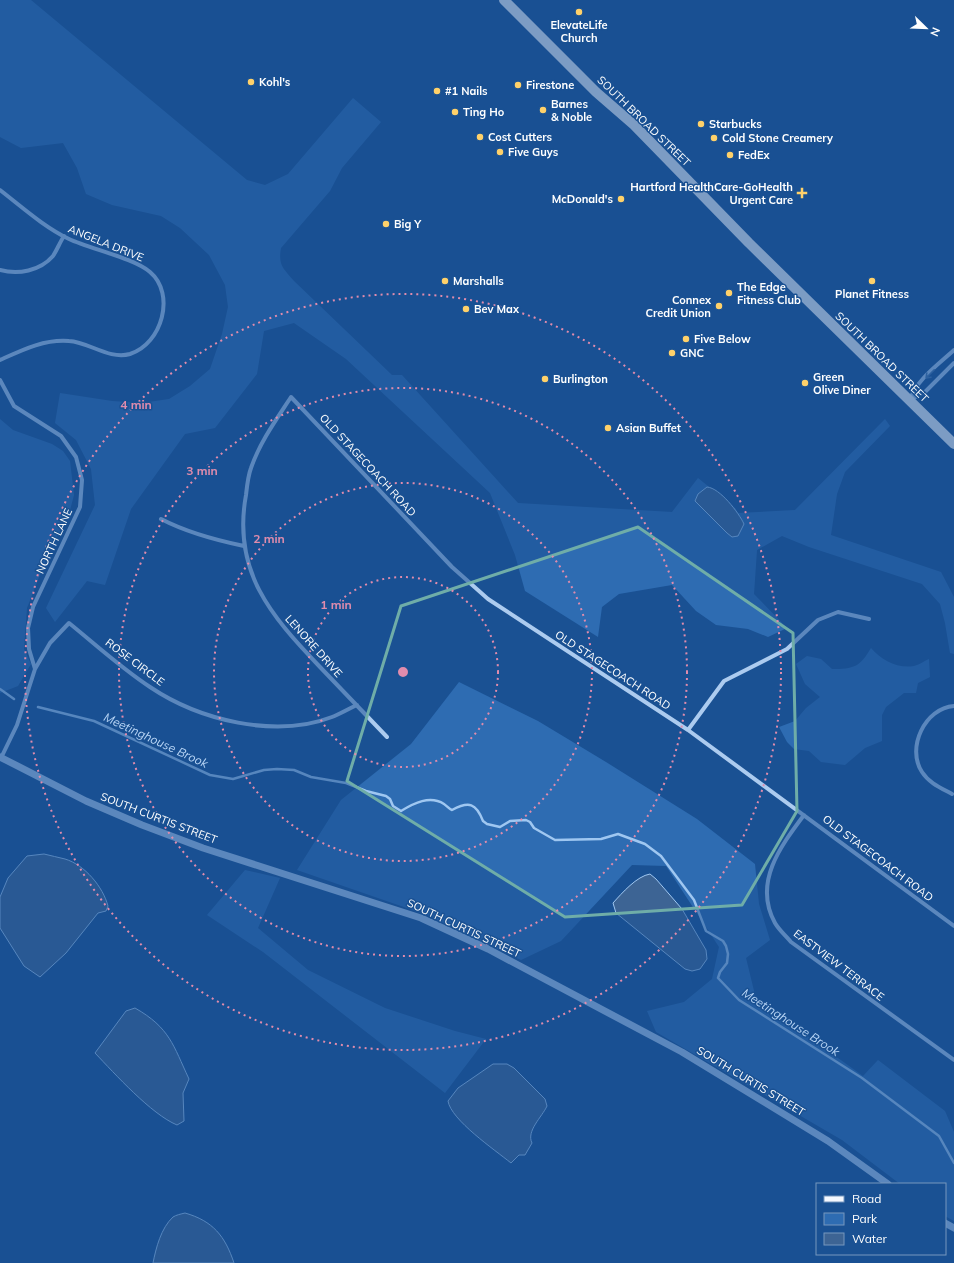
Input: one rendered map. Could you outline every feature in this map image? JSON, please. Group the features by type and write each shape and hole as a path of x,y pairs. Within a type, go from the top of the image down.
{"main road":[{"name":"SOUTH BROAD STREET","path":"504,0 596,92 634,125 755,249 954,444"}],"street":[{"name":"ANGELA DRIVE","path":"0,190 46,225 64,236 95,250 135,263 150,272 159,283 163,298 163,317 156,334 144,346 130,354 116,354 71,341 54,340 38,344 0,360"},
{"path":"0,270 22,273 40,266 53,256 64,236"},
{"path":"910,400 912,392 918,385 954,350"},
{"path":"910,400 925,392 954,363"},
{"name":"NORTH LANE","path":"0,380 3,389 14,406 61,436 76,457 82,480 80,507 33,608 28,628 30,649 35,668"},
{"name":"LENORE DRIVE","path":"291,397 268,432 250,469 244,508 244,546 252,575 269,608 284,629 387,737"},
{"name":"OLD STAGECOACH ROAD","path":"291,397 452,567 488,599 688,730 954,926"},
{"path":"161,519 174,526 209,539 244,546"},
{"path":"688,730 724,681 787,649 818,620 838,612 869,619"},
{"name":"ROSE CIRCLE","path":"35,668 50,643 69,623 150,687 189,709 228,721 267,727 303,724 331,718 356,706"},
{"path":"1,758 17,725 35,668"},
{"path":"952,794 933,784 922,772 916,755 918,736 929,719 948,707 954,706"},
{"name":"SOUTH CURTIS STREET","path":"1,758 86,801 142,825 203,848 421,918 488,949 682,1052 828,1141 887,1183"},
{"name":"EASTVIEW TERRACE","path":"804,815 784,842 773,863 767,884 768,907 776,924 791,942 954,1060"}],"highlighted area":[{"path":"638,527 793,633 797,811 742,905 565,917 347,781 401,606"}],"green space":[{"path":"0,0 31,0 247,180 265,185 288,174 353,98 381,122 342,168 330,191 281,248 280,258 282,266 294,281 392,375 402,375 518,503 672,512 698,478 735,508 738,513 795,510 885,419 890,426 845,472 837,494 831,535 941,572 954,597 954,654 950,653 940,604 922,584 809,547 782,536 757,550 754,594 787,628 768,637 748,629 716,625 696,611 672,585 619,594 602,607 598,637 525,591 515,555 490,493 346,359 294,323 264,331 257,374 215,428 185,434 131,509 105,585 87,581 55,622 46,608 95,505 91,469 76,440 55,423 60,393 112,401 142,403 169,399 190,386 210,369 222,334 228,307 225,285 209,255 180,228 161,216 112,205 86,194 77,168 63,143 21,148 0,137"},
{"path":"0,419 13,430 52,444 63,451 70,461 74,495 69,514 48,554 27,608 24,649 31,664 18,686 0,693"},
{"path":"871,648 885,660 896,665 908,667 914,666 929,659 930,677 918,683 916,693 904,693 886,707 882,715 882,741 865,748 845,765 821,762 809,751 794,749 787,742 779,727 795,721 806,708 820,697 805,684 796,664 807,656 821,659 832,669 856,666"},
{"path":"459,682 538,721 606,762 697,819 755,864 759,904 770,940 746,958 756,999 863,1076 878,1060 945,1111 954,1132 954,1221 946,1217 946,1183 899,1183 842,1140 656,1032 647,1011 684,1002 712,979 719,947 666,866 632,865 561,941 521,960 427,915 297,870 341,800 411,744"},
{"path":"245,870 280,878 258,928 308,970 385,1008 455,1031 486,1039 445,1093 263,952 207,915"}],"water":[{"path":"707,487 712,488 723,496 742,519 744,524 738,536 732,537 727,533 695,501 698,494"},
{"path":"44,854 65,859 86,871 102,891 108,906 106,911 98,913 66,953 40,977 24,966 0,928 0,897 8,878 27,856"},
{"path":"650,874 682,909 706,950 707,959 700,969 692,971 685,969 616,913 613,903 635,881 645,875"},
{"path":"135,1008 147,1015 163,1030 174,1047 189,1079 183,1093 184,1121 177,1125 167,1120 145,1103 95,1053 126,1011"},
{"path":"493,1064 507,1064 514,1068 545,1099 547,1106 535,1124 531,1134 532,1143 525,1155 519,1155 511,1163 465,1126 451,1109 448,1101 458,1088"},
{"path":"185,1213 203,1220 217,1231 222,1237 234,1263 153,1263 157,1245 165,1227 173,1217"}],"waterway":[{"name":"Meetinghouse Brook","path":"0,689 14,699"},
{"name":"Meetinghouse Brook","path":"38,707 94,721 210,775 233,779 264,770 294,770 311,777 346,783 366,791 386,796 390,799 393,806 401,811 411,805 428,800 439,801 452,810 463,805 471,805 478,810 483,821 487,824 500,827 510,821 526,820 530,822 534,828 555,840 601,839 618,834 645,844 661,856 694,900 706,931 723,941 728,954 727,963 720,972 718,978 739,1000 862,1078 939,1136 954,1163"}],"place":[{"name":"ElevateLife Church","path":"579,12"},
{"name":"Kohl's","path":"251,82"},
{"name":"Firestone","path":"518,85"},
{"name":"#1 Nails","path":"437,91"},
{"name":"Barnes & Noble","path":"543,110"},
{"name":"Ting Ho","path":"455,112"},
{"name":"Starbucks","path":"701,124"},
{"name":"Cost Cutters","path":"480,137"},
{"name":"Cold Stone Creamery","path":"714,138"},
{"name":"Five Guys","path":"500,152"},
{"name":"FedEx","path":"730,155"},
{"name":"Hartford HealthCare-GoHealth Urgent Care","path":"802,193"},
{"name":"McDonald's","path":"621,199"},
{"name":"Big Y","path":"386,224"},
{"name":"Marshalls","path":"445,281"},
{"name":"Planet Fitness","path":"872,281"},
{"name":"The Edge Fitness Club","path":"729,293"},
{"name":"Connex Credit Union","path":"719,306"},
{"name":"Bev Max","path":"466,309"},
{"name":"Five Below","path":"686,339"},
{"name":"GNC","path":"672,353"},
{"name":"Burlington","path":"545,379"},
{"name":"Green Olive Diner","path":"805,383"},
{"name":"Asian Buffet","path":"608,428"}]}
